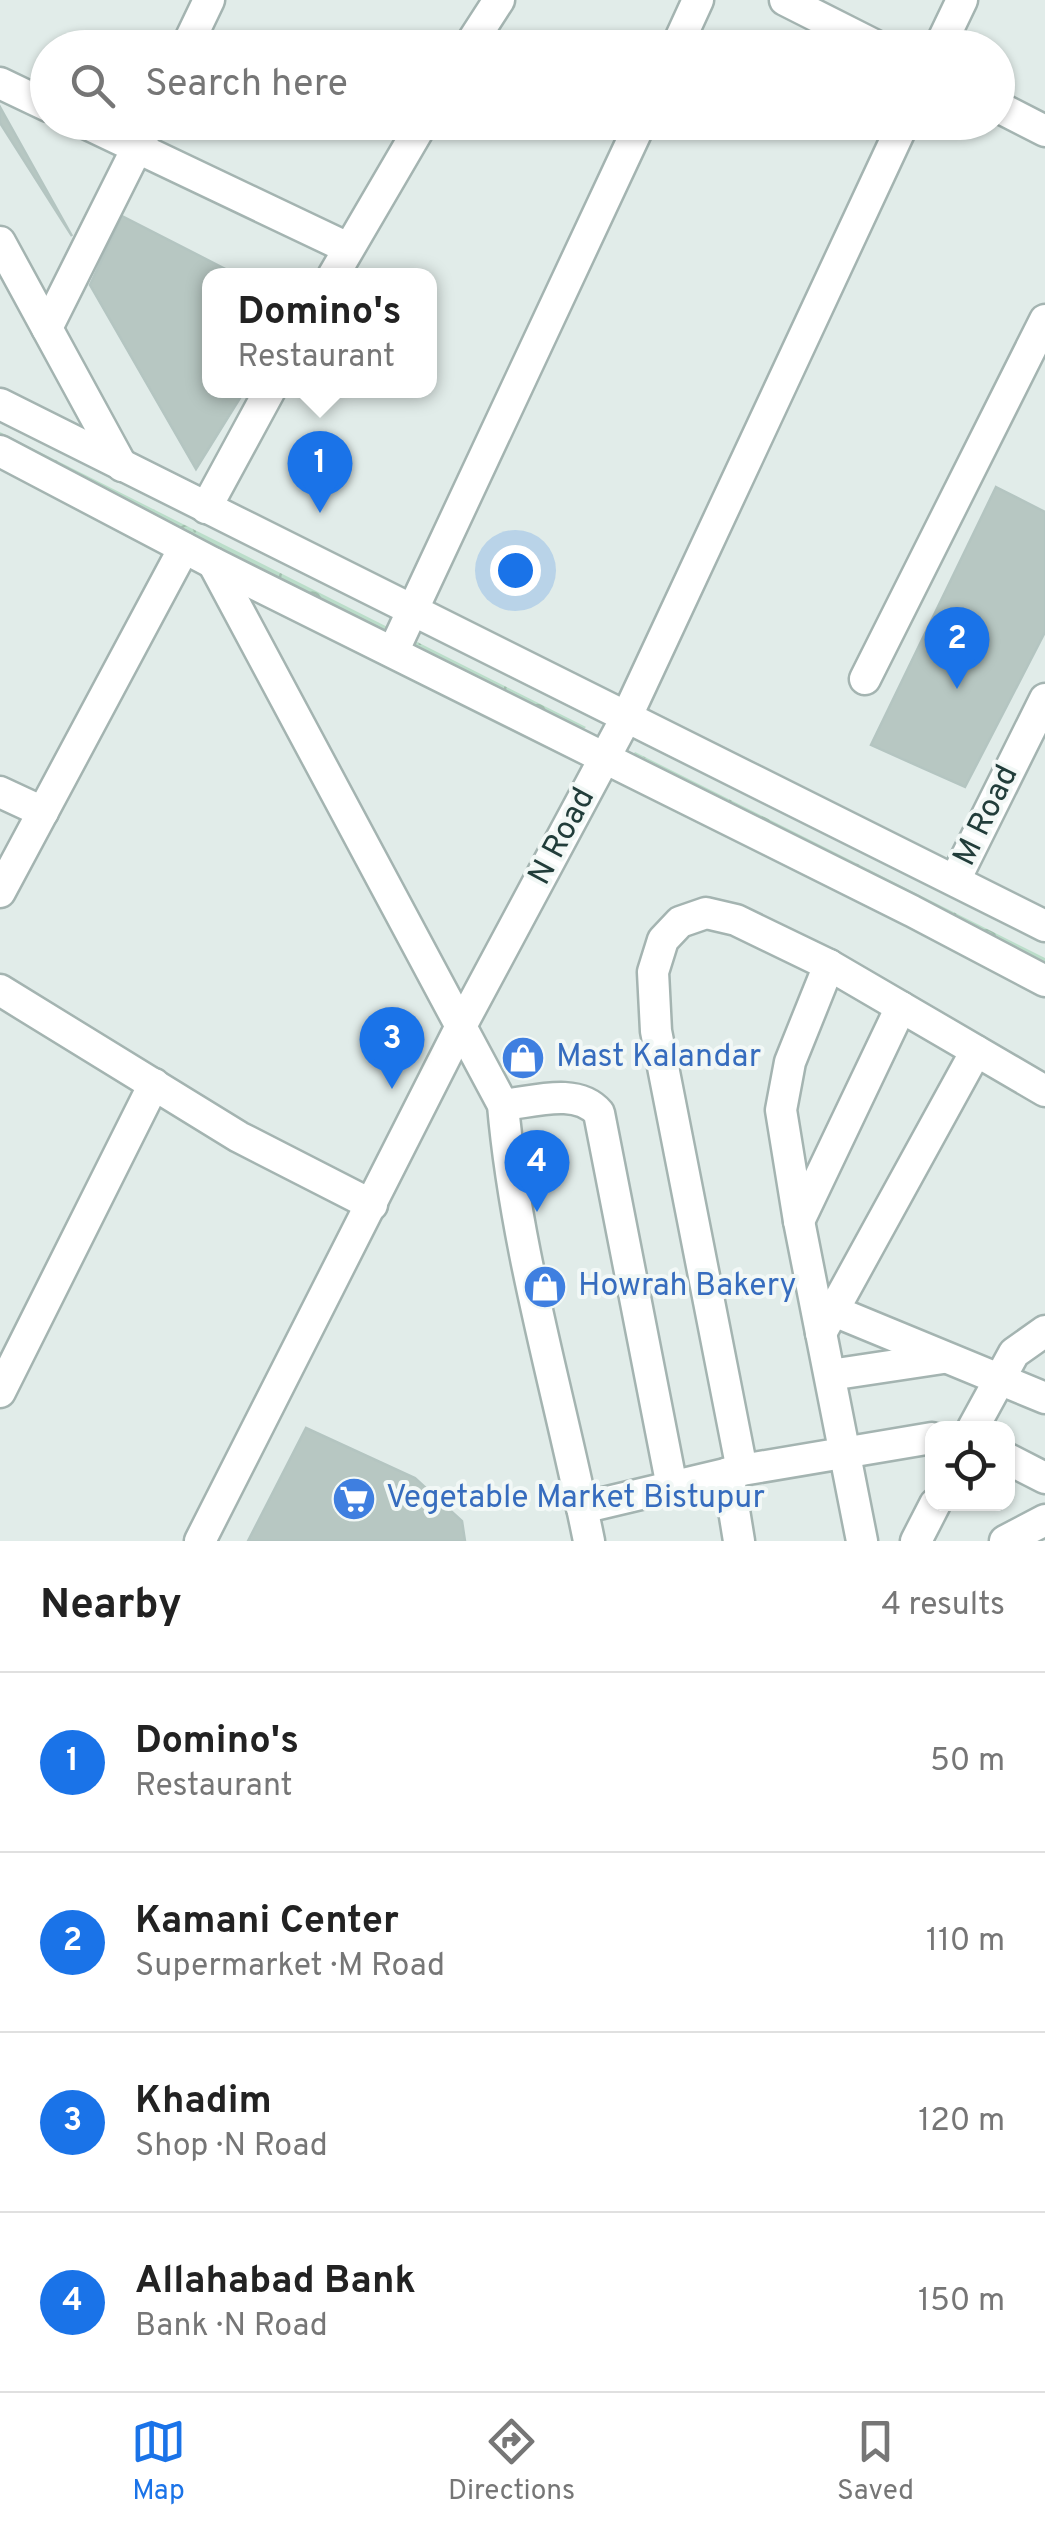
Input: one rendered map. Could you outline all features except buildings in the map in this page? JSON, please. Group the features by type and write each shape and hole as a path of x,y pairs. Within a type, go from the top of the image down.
{"street":[{"path":"195,30 209,0"},
{"path":"480,30 499,0"},
{"path":"684,30 698,0"},
{"path":"785,0 844,30"},
{"path":"948,30 962,0"},
{"path":"0,83 30,97"},
{"path":"1015,116 1045,131"},
{"path":"47,328 141,140"},
{"path":"152,140 348,248"},
{"path":"337,268 411,140"},
{"path":"393,652 632,140"},
{"name":"N Road","path":"200,1541 460,1028 626,718 896,140"},
{"path":"0,242 122,466"},
{"path":"865,679 1045,320"},
{"path":"206,508 266,398"},
{"path":"0,404 1045,926"},
{"path":"0,452 1045,982"},
{"path":"0,892 184,548"},
{"path":"213,563 502,1105 524,1248 588,1541"},
{"name":"M Road","path":"955,880 1045,699"},
{"path":"0,792 42,812"},
{"path":"738,1541 735,1472 656,1031 653,972 663,940 680,922 706,912 736,920 829,964 1045,1091"},
{"path":"829,964 790,1062 781,1110 799,1221 827,1322 830,1375 862,1541"},
{"path":"0,990 240,1137 372,1204"},
{"path":"799,1221 901,1007"},
{"path":"827,1322 976,1050"},
{"path":"0,1392 154,1084"},
{"path":"502,1105 574,1098 589,1101 599,1113 672,1487"},
{"path":"827,1322 946,1357 1045,1398"},
{"path":"977,1421 1014,1353 1045,1331"},
{"path":"830,1375 946,1357"},
{"path":"582,1508 735,1472 925,1439"},
{"path":"1015,1463 1045,1478"},
{"path":"916,1541 931,1511"},
{"path":"1005,1541 1045,1520"}],"green space":[{"path":"0,432 586,727 576,736 0,452"},
{"path":"635,752 1045,958 1045,976 627,764"}],"place":[{"name":"Domino's","path":"320,513"},
{"name":"Kamani Center","path":"957,689"},
{"name":"Mast Kalandar","path":"523,1058"},
{"name":"Khadim","path":"392,1089"},
{"name":"Allahabad Bank","path":"537,1212"},
{"name":"Howrah Bakery","path":"545,1287"},
{"name":"Vegetable Market Bistupur","path":"354,1499"}]}
